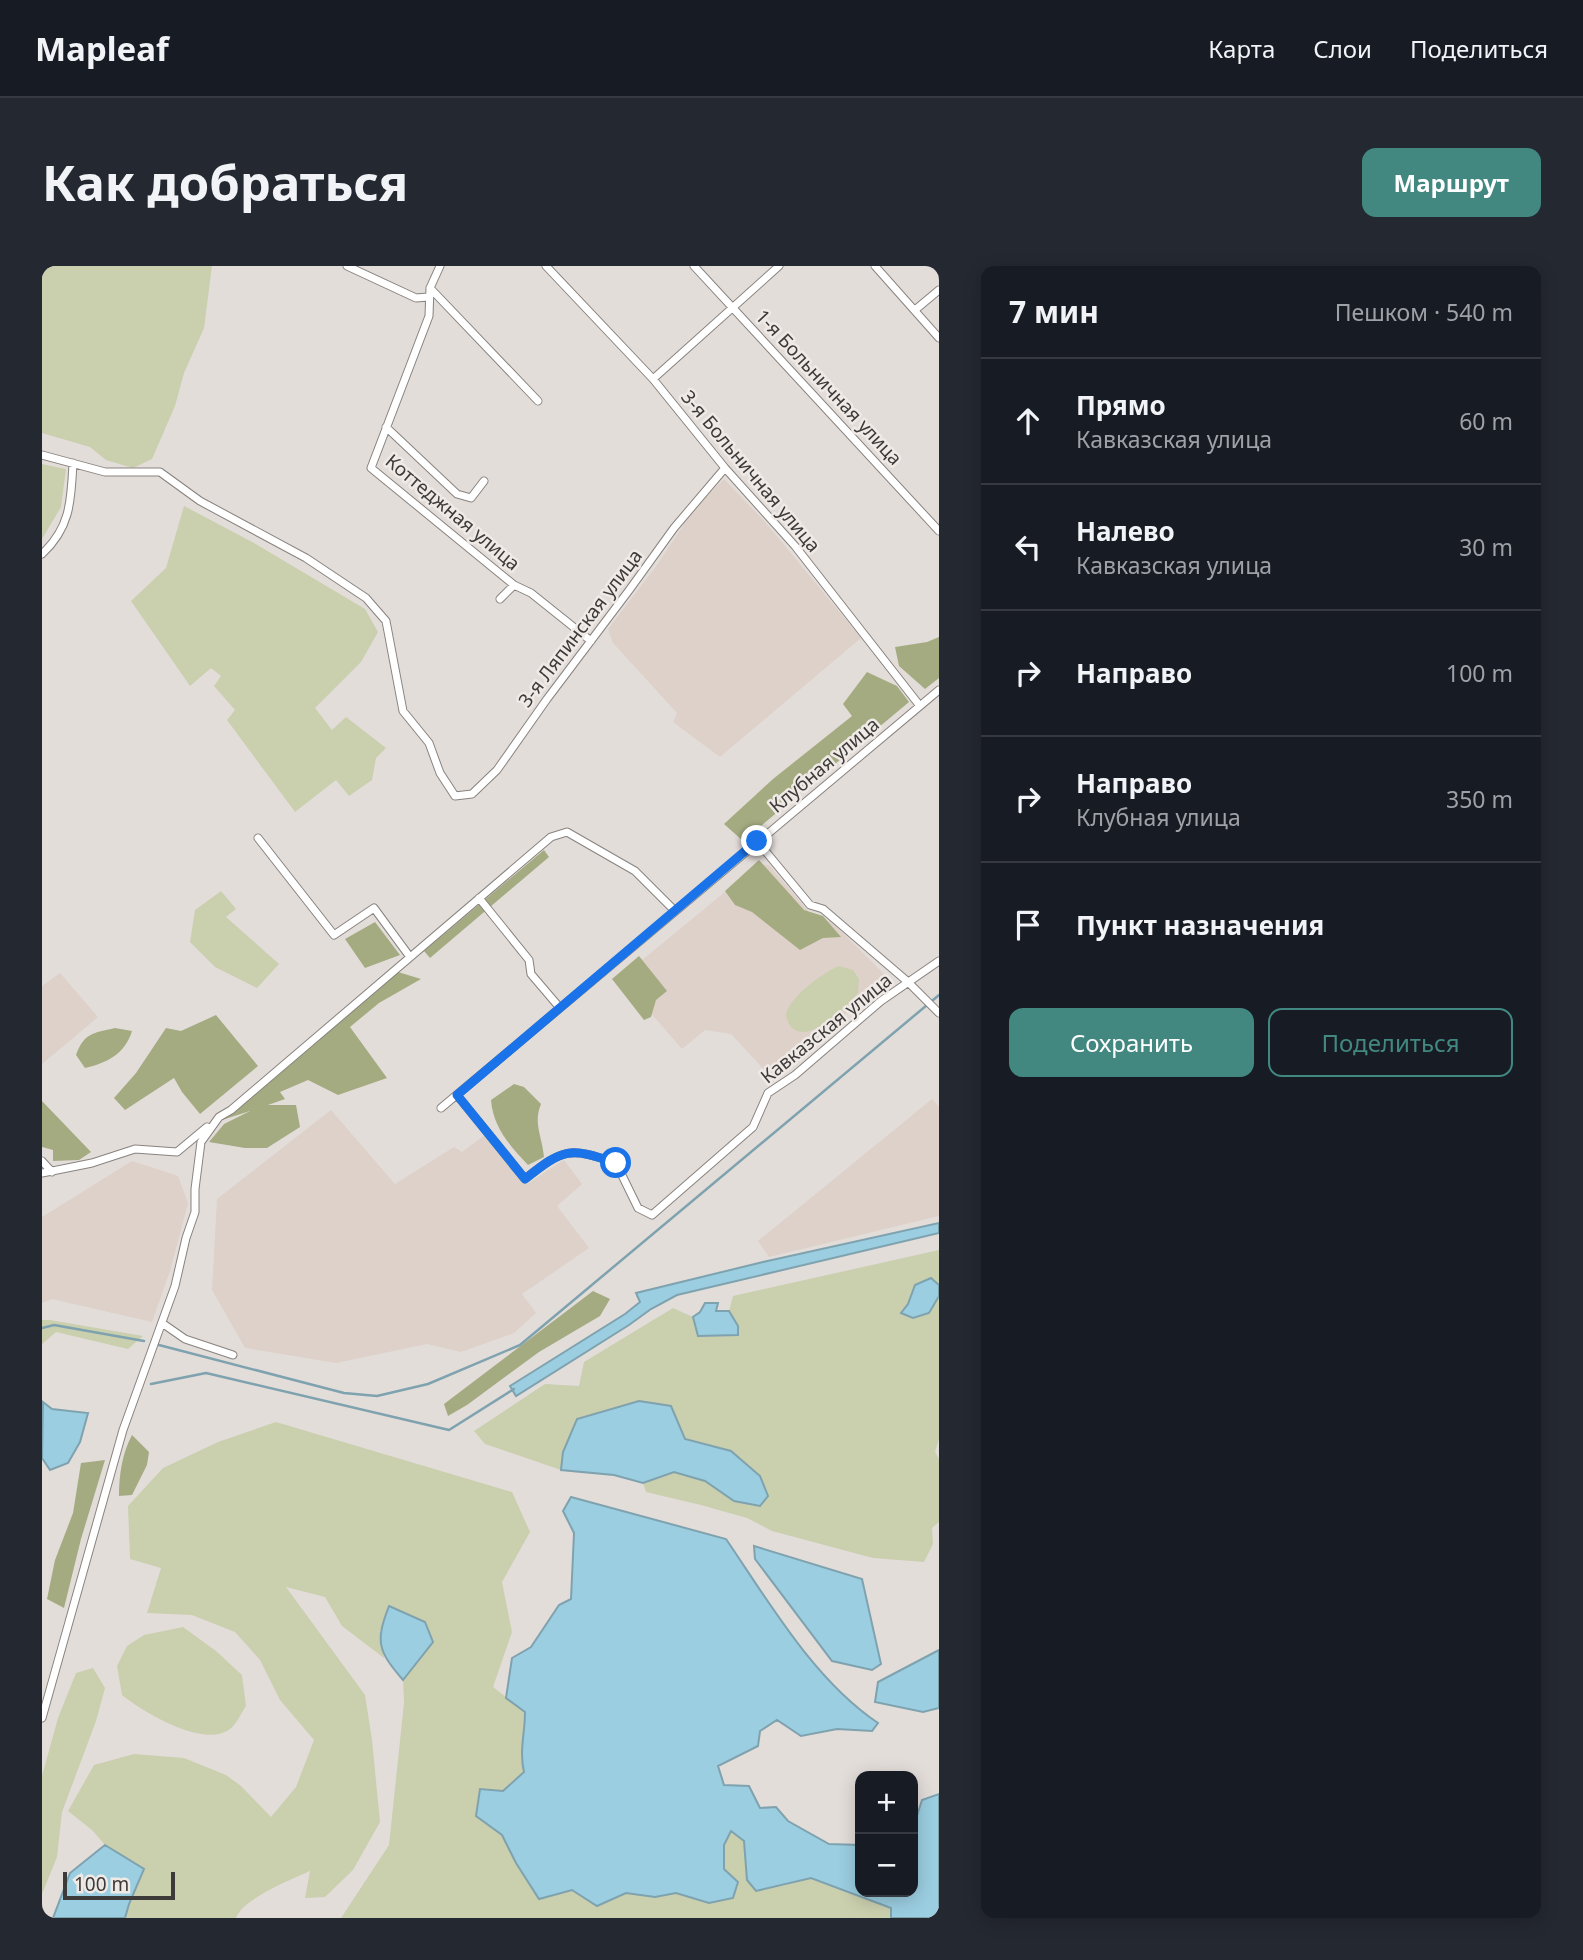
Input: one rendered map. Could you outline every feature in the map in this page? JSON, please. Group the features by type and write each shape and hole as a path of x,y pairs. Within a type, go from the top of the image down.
{"street":[{"path":"347,266 416,298 428,297"},
{"name":"Коттеджная улица","path":"440,266 428,297 429,316 371,468 514,585"},
{"name":"3-я Больничная улица","path":"546,266 653,379 724,468 795,546 920,706"},
{"name":"1-я Больничная улица","path":"694,266 939,531"},
{"path":"653,379 779,266"},
{"path":"875,266 939,338"},
{"path":"430,288 538,401"},
{"path":"915,310 939,290"},
{"path":"386,427 457,494 471,498 484,481"},
{"path":"42,455 73,463 71,501 64,526 42,554"},
{"name":"3-я Ляпинская улица","path":"73,463 105,472 160,472 200,501 306,558 366,598 386,621 403,711 429,743 440,773 455,796 472,794 497,770 674,528 724,468"},
{"path":"500,599 514,585 531,593 591,641"},
{"name":"Клубная улица","path":"441,1108 939,690"},
{"path":"42,1173 135,1149 177,1152 231,1110 551,837 567,832 635,871 675,911"},
{"path":"258,838 334,935 374,908 410,957"},
{"path":"757,841 810,905 823,909 908,982 938,1012"},
{"path":"479,898 529,960 531,974 559,1008"},
{"name":"Кавказская улица","path":"457,1095 525,1179 554,1156 583,1152 616,1163 638,1208 652,1215 753,1127 768,1093 795,1074 881,1001 939,961"},
{"path":"42,1718 122,1430 175,1286 195,1212 201,1142 219,1117"},
{"path":"42,1161 52,1172"},
{"path":"162,1323 185,1339 233,1355"}],"shaded area":[{"path":"724,479 766,523 861,638 720,757 673,722 677,713 613,643 608,629 657,565 694,509"},
{"path":"759,864 769,865 821,926 830,920 888,978 771,1077 731,1034 705,1030 682,1049 628,987 630,970"},
{"path":"60,973 98,1017 42,1064 42,986"},
{"path":"932,1099 939,1107 939,1216 769,1257 758,1241"},
{"path":"331,1110 395,1184 454,1147 462,1152 485,1135 527,1184 564,1160 582,1184 557,1206 589,1248 522,1294 536,1313 514,1333 461,1352 427,1344 336,1363 245,1348 212,1290 217,1199"},
{"path":"132,1161 178,1176 188,1203 170,1271 152,1322 52,1299 42,1303 42,1217"}],"green space":[{"path":"42,266 212,266 204,328 152,459 133,468 106,460 90,447 42,433"},
{"path":"42,464 66,469 61,507 42,539"},
{"path":"184,506 254,543 365,609 378,632 361,662 315,708 332,730 346,717 386,748 376,758 372,780 349,796 336,780 295,812 227,720 235,710 214,686 221,676 211,668 190,686 131,601 166,568"},
{"path":"939,637 939,678 925,689 899,666 895,647 927,642"},
{"path":"867,672 897,686 909,702 743,841 724,824 773,779 852,716 843,704"},
{"path":"544,850 549,857 430,958 424,951"},
{"path":"759,860 804,910 823,916 841,937 823,938 800,950 752,912 735,905 725,891"},
{"path":"221,891 236,909 226,917 279,964 257,988 215,967 190,942 195,910"},
{"path":"375,922 400,955 365,968 345,939"},
{"path":"639,956 667,991 656,1000 651,1017 644,1020 612,979"},
{"path":"838,966 853,970 859,979 858,993 842,1010 820,1026 799,1032 791,1027 786,1015 793,1001 815,980"},
{"path":"398,972 421,979 379,1003 350,1027 387,1078 338,1095 308,1080 280,1092 285,1099 268,1105 296,1105 300,1127 267,1148 245,1148 209,1142 224,1124 250,1111 222,1120"},
{"path":"216,1015 258,1066 200,1114 174,1078 125,1110 114,1098 136,1073 166,1028 181,1031"},
{"path":"115,1028 132,1031 125,1046 108,1060 85,1068 76,1055 82,1042 95,1033"},
{"path":"514,1084 524,1087 541,1104 538,1124 544,1157 528,1165 504,1136 492,1110 491,1100"},
{"path":"42,1101 91,1152 79,1160 53,1161 53,1150 42,1147"},
{"path":"939,1250 939,1285 931,1278 915,1285 908,1304 935,1305 939,1296 939,1439 935,1452 939,1459 939,1522 932,1528 933,1544 924,1562 873,1558 772,1531 747,1518 646,1492 643,1483 673,1472 705,1481 734,1501 731,1451 685,1439 671,1406 639,1401 612,1410 563,1452 561,1470 485,1444 474,1431 545,1384 579,1386 584,1362 673,1308 693,1317 698,1336 737,1335 738,1326 729,1311 733,1296"},
{"path":"593,1291 610,1299 600,1316 539,1352 448,1416 444,1404"},
{"path":"42,1320 143,1336 128,1349 56,1332 42,1344"},
{"path":"276,1422 512,1492 530,1532 502,1582 512,1632 493,1687 525,1712 522,1749 524,1772 476,1816 502,1835 539,1899 572,1890 597,1905 626,1893 655,1897 676,1893 709,1903 724,1870 724,1845 730,1831 744,1841 746,1858 782,1886 811,1878 855,1894 855,1897 892,1908 891,1918 341,1918 389,1845 404,1703 403,1680 433,1642 380,1630 384,1658 342,1626 325,1597 286,1587 365,1695 380,1822 353,1870 325,1897 305,1898 310,1871 248,1903 236,1918 125,1918 144,1869 105,1845 92,1830 68,1811 94,1765 134,1754 184,1758 226,1775 241,1786 271,1817 296,1787 314,1740 280,1700 260,1660 235,1632 192,1615 147,1613 161,1568 130,1559 128,1506 163,1468 218,1442"},
{"path":"132,1435 149,1452 147,1465 132,1495 119,1496 122,1465"},
{"path":"105,1460 64,1608 47,1599 55,1560 73,1513 81,1463"},
{"path":"183,1627 216,1651 242,1675 246,1706 232,1727 219,1734 205,1735 174,1726 122,1695 117,1666 127,1646 144,1635"},
{"path":"93,1668 105,1688 96,1721 62,1812 57,1857 42,1894 42,1776 58,1718 76,1673"}],"water":[{"path":"939,1223 939,1233 677,1295 516,1396 510,1386 625,1314 640,1302 636,1293"},
{"path":"931,1278 939,1285 939,1296 929,1313 913,1318 901,1313 908,1304 915,1285"},
{"path":"705,1303 718,1303 716,1311 729,1311 738,1326 738,1335 698,1336 693,1317"},
{"path":"639,1401 671,1406 685,1439 731,1451 760,1476 768,1496 760,1506 734,1501 705,1481 674,1472 643,1483 614,1475 561,1470 563,1452 577,1419"},
{"path":"43,1402 52,1409 88,1413 80,1442 68,1463 50,1470 42,1458"},
{"path":"571,1497 726,1539 776,1614 813,1662 833,1685 878,1723 872,1731 837,1729 801,1736 777,1720 760,1731 758,1746 718,1766 724,1785 749,1786 760,1808 776,1807 788,1821 829,1844 855,1845 855,1894 811,1878 756,1891 747,1880 744,1841 731,1831 724,1845 724,1869 738,1882 733,1898 709,1903 676,1893 655,1897 626,1893 597,1906 572,1890 539,1899 502,1835 476,1816 480,1789 503,1791 524,1772 522,1750 525,1712 506,1698 512,1658 531,1647 559,1605 571,1599 574,1533 563,1511"},
{"path":"754,1546 862,1579 881,1664 872,1670 832,1661 755,1559"},
{"path":"389,1606 425,1622 433,1642 403,1680 388,1661 381,1646 382,1629"},
{"path":"939,1650 939,1708 923,1712 875,1702 878,1682"},
{"path":"939,1794 939,1918 891,1918 891,1908 862,1897 918,1897 918,1812 922,1800"},
{"path":"105,1845 144,1869 125,1918 53,1918 70,1873"}],"waterway":[{"path":"159,1345 344,1393 377,1396 428,1384 520,1345 939,995"},
{"path":"42,1328 54,1325 144,1341"},
{"path":"151,1384 206,1373 449,1430 514,1389"}],"route":[{"path":"616,1163 583,1152 554,1156 525,1179 457,1095 757,841"}]}
